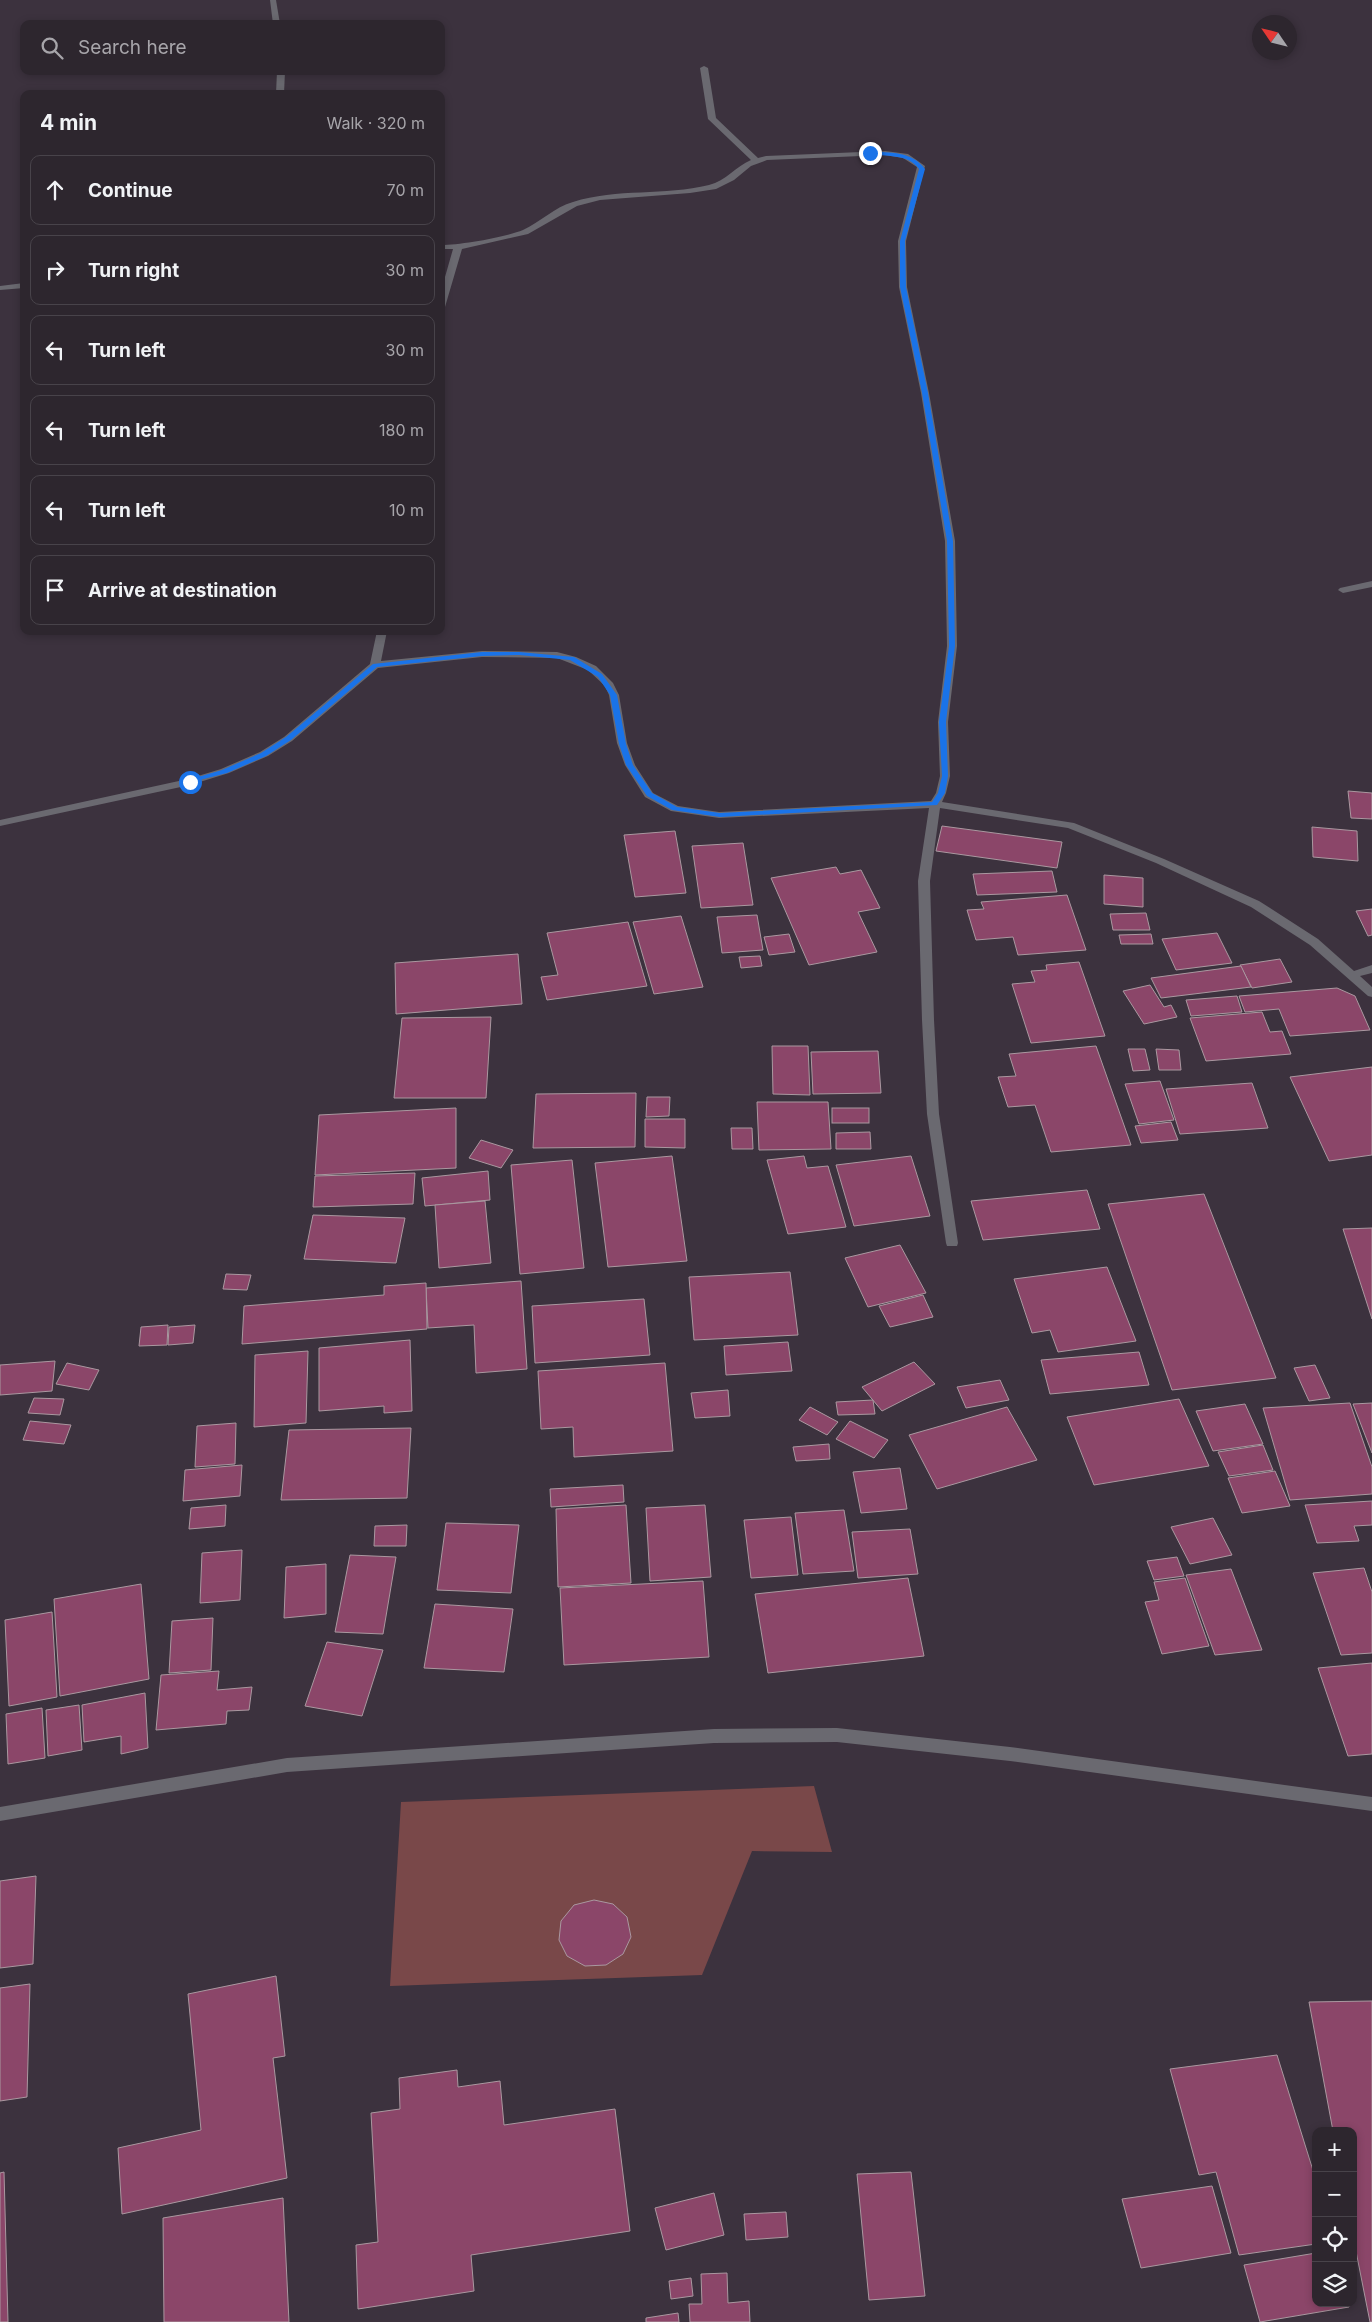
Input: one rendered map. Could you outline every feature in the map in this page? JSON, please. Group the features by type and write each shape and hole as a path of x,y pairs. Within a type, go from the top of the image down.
{"street":[{"path":"273,0 276,20"},
{"path":"704,68 712,119 756,161"},
{"path":"280,90 281,75"},
{"path":"445,247 458,246 525,232 574,204 600,198 690,191 713,187 756,161 766,158 885,153 905,156 921,166 902,241 903,287 925,393 950,541 952,646 943,722 945,776 941,793 935,804 924,881 933,1114 952,1243"},
{"path":"445,293 458,246"},
{"path":"0,288 20,286"},
{"path":"1343,590 1372,584"},
{"path":"375,665 381,635"},
{"path":"0,823 190,782 239,765 264,754 288,739 375,665 482,654 557,655 572,658 592,668 609,686 614,695 622,744 630,765 649,795 675,809 690,812 738,815 935,804 1070,825 1160,861 1255,904 1314,942 1372,993"},
{"path":"1352,975 1372,969"},
{"path":"0,1814 288,1765 714,1736 837,1735 1010,1754 1372,1804"}],"shaded area":[{"path":"814,1786 832,1852 752,1851 702,1975 390,1986 401,1802"}],"building":[{"path":"1348,791 1372,793 1372,819 1351,818"},
{"path":"942,826 1062,842 1057,868 936,851"},
{"path":"1312,827 1357,831 1358,861 1313,857"},
{"path":"675,831 686,893 635,897 624,835"},
{"path":"743,843 753,905 701,908 692,846"},
{"path":"836,867 840,874 861,870 880,908 858,912 877,952 809,965 771,878"},
{"path":"1052,871 1057,892 977,895 973,874"},
{"path":"1104,875 1143,878 1143,907 1104,904"},
{"path":"1067,895 1086,950 1018,955 1013,937 976,940 967,910 984,909 981,902"},
{"path":"1372,909 1372,935 1368,936 1356,911"},
{"path":"1146,913 1150,930 1113,930 1110,914"},
{"path":"757,915 763,950 722,953 717,917"},
{"path":"681,916 703,987 654,994 633,922"},
{"path":"628,922 647,986 547,1000 541,977 558,975 547,933"},
{"path":"1217,933 1232,963 1176,970 1162,939"},
{"path":"789,934 795,952 769,955 764,937"},
{"path":"1151,934 1153,944 1121,944 1119,935"},
{"path":"518,954 522,1004 396,1014 395,963"},
{"path":"760,956 762,966 741,968 739,957"},
{"path":"1280,959 1292,982 1252,988 1240,965"},
{"path":"1079,962 1105,1036 1031,1043 1012,984 1035,982 1031,971 1047,970 1046,965"},
{"path":"1241,966 1251,987 1161,998 1151,978"},
{"path":"1150,985 1164,1007 1171,1005 1177,1017 1144,1024 1123,991"},
{"path":"1337,988 1355,996 1370,1030 1290,1036 1279,1009 1245,1012 1239,996"},
{"path":"1237,996 1242,1012 1191,1016 1186,1000"},
{"path":"1262,1012 1270,1032 1282,1031 1291,1054 1206,1061 1190,1018"},
{"path":"491,1017 486,1098 394,1098 402,1018"},
{"path":"772,1046 808,1046 810,1095 773,1094"},
{"path":"1096,1046 1131,1145 1051,1152 1035,1105 1008,1107 998,1077 1016,1076 1009,1054"},
{"path":"1128,1049 1145,1049 1150,1070 1133,1071"},
{"path":"1156,1049 1179,1050 1181,1070 1159,1070"},
{"path":"878,1051 881,1093 813,1094 811,1052"},
{"path":"1372,1067 1372,1155 1329,1161 1290,1077"},
{"path":"1160,1081 1174,1120 1139,1124 1125,1084"},
{"path":"1252,1083 1268,1128 1180,1134 1166,1089"},
{"path":"636,1093 635,1147 533,1148 536,1094"},
{"path":"647,1097 670,1097 669,1116 646,1117"},
{"path":"757,1102 828,1102 831,1149 759,1150"},
{"path":"456,1108 456,1168 315,1175 319,1115"},
{"path":"832,1108 869,1108 869,1123 832,1123"},
{"path":"645,1119 685,1119 685,1148 645,1147"},
{"path":"1171,1122 1178,1140 1141,1143 1135,1126"},
{"path":"731,1128 752,1128 753,1149 732,1149"},
{"path":"870,1132 871,1149 836,1149 836,1133"},
{"path":"481,1140 513,1150 501,1168 469,1158"},
{"path":"672,1156 687,1261 608,1267 595,1163"},
{"path":"804,1156 807,1168 828,1166 846,1227 788,1234 767,1160"},
{"path":"911,1156 930,1216 854,1226 836,1165"},
{"path":"572,1160 584,1268 520,1274 511,1165"},
{"path":"488,1171 490,1200 425,1206 422,1178"},
{"path":"415,1173 413,1204 313,1207 315,1176"},
{"path":"1087,1190 1100,1229 983,1240 971,1201"},
{"path":"1204,1194 1276,1378 1172,1390 1108,1204"},
{"path":"485,1201 491,1263 439,1268 435,1205"},
{"path":"313,1215 405,1218 396,1263 304,1259"},
{"path":"1372,1228 1372,1319 1343,1229"},
{"path":"900,1245 926,1293 868,1307 845,1258"},
{"path":"1107,1267 1136,1341 1058,1352 1050,1330 1032,1333 1014,1279"},
{"path":"790,1272 798,1335 694,1340 689,1277"},
{"path":"226,1274 251,1275 247,1290 223,1289"},
{"path":"521,1281 527,1369 476,1373 474,1325 428,1328 426,1288"},
{"path":"426,1283 427,1329 242,1344 244,1306 384,1295 384,1286"},
{"path":"923,1295 933,1317 890,1327 879,1306"},
{"path":"644,1299 650,1355 535,1363 532,1306"},
{"path":"168,1325 167,1345 139,1346 141,1327"},
{"path":"195,1325 193,1343 168,1345 169,1327"},
{"path":"410,1340 412,1411 384,1413 384,1406 319,1411 319,1348"},
{"path":"788,1342 792,1371 726,1375 724,1346"},
{"path":"308,1351 306,1423 254,1427 255,1355"},
{"path":"1139,1352 1149,1385 1050,1394 1041,1360"},
{"path":"55,1361 52,1391 0,1395 0,1365"},
{"path":"914,1362 935,1384 882,1411 862,1387"},
{"path":"67,1363 99,1370 89,1390 56,1384"},
{"path":"665,1363 673,1451 574,1457 573,1427 541,1429 538,1371"},
{"path":"1315,1365 1330,1398 1309,1401 1294,1368"},
{"path":"1000,1380 1009,1400 966,1408 957,1387"},
{"path":"728,1390 730,1416 695,1418 691,1393"},
{"path":"34,1398 64,1399 60,1415 28,1413"},
{"path":"1179,1399 1209,1466 1094,1485 1067,1417"},
{"path":"873,1400 875,1414 838,1415 836,1402"},
{"path":"1350,1403 1372,1467 1372,1494 1290,1500 1263,1408"},
{"path":"1372,1403 1372,1453 1353,1404"},
{"path":"1245,1404 1263,1444 1213,1451 1196,1411"},
{"path":"810,1407 838,1422 827,1435 799,1420"},
{"path":"1007,1407 1037,1460 937,1489 909,1435"},
{"path":"30,1421 71,1425 64,1444 23,1440"},
{"path":"850,1421 888,1440 874,1458 836,1439"},
{"path":"236,1423 235,1464 195,1467 197,1426"},
{"path":"411,1428 407,1498 281,1500 289,1430"},
{"path":"829,1444 830,1459 796,1461 793,1447"},
{"path":"1263,1445 1273,1470 1229,1476 1218,1452"},
{"path":"242,1465 240,1496 183,1501 185,1470"},
{"path":"900,1468 907,1509 861,1513 853,1472"},
{"path":"1275,1471 1290,1506 1242,1513 1228,1478"},
{"path":"623,1485 624,1502 551,1507 550,1489"},
{"path":"1372,1501 1372,1525 1354,1526 1359,1541 1317,1543 1305,1505"},
{"path":"226,1505 225,1526 189,1529 191,1508"},
{"path":"626,1505 631,1583 558,1587 556,1509"},
{"path":"705,1505 711,1577 650,1581 646,1508"},
{"path":"844,1510 854,1571 803,1574 795,1513"},
{"path":"791,1517 798,1575 751,1578 744,1520"},
{"path":"1213,1518 1232,1555 1190,1564 1171,1527"},
{"path":"446,1523 519,1525 511,1593 437,1590"},
{"path":"407,1525 406,1546 374,1546 375,1526"},
{"path":"910,1529 918,1574 858,1578 852,1532"},
{"path":"242,1550 240,1600 200,1603 202,1553"},
{"path":"350,1555 396,1557 383,1634 335,1632"},
{"path":"1177,1557 1184,1576 1154,1580 1147,1561"},
{"path":"326,1564 326,1614 284,1618 286,1567"},
{"path":"1364,1568 1372,1592 1372,1653 1341,1655 1313,1573"},
{"path":"1231,1569 1262,1650 1215,1655 1186,1575"},
{"path":"908,1578 924,1656 768,1673 755,1594"},
{"path":"1185,1578 1209,1646 1162,1654 1145,1602 1159,1600 1154,1582"},
{"path":"703,1581 709,1657 564,1665 560,1588"},
{"path":"141,1584 149,1679 60,1696 54,1599"},
{"path":"435,1604 513,1609 504,1672 424,1668"},
{"path":"52,1612 57,1697 9,1706 5,1620"},
{"path":"213,1618 211,1670 169,1673 172,1621"},
{"path":"327,1642 383,1650 362,1716 305,1706"},
{"path":"1372,1663 1372,1754 1348,1756 1318,1668"},
{"path":"219,1671 217,1690 252,1687 249,1710 227,1711 226,1724 156,1730 161,1675"},
{"path":"145,1693 148,1748 121,1754 121,1736 84,1742 82,1705"},
{"path":"79,1705 82,1750 48,1756 46,1710"},
{"path":"42,1708 45,1758 8,1764 6,1714"},
{"path":"36,1876 33,1964 0,1968 0,1881"},
{"path":"594,1900 613,1904 627,1917 631,1937 623,1954 606,1965 585,1966 567,1956 559,1940 561,1921 574,1905"},
{"path":"276,1976 285,2056 273,2058 287,2178 122,2214 118,2148 201,2130 188,1994"},
{"path":"30,1984 27,2097 0,2101 0,1988"},
{"path":"1372,2001 1372,2322 1370,2322 1357,2256 1357,2127 1332,2127 1309,2002"},
{"path":"1277,2055 1312,2167 1312,2245 1239,2255 1216,2172 1199,2175 1170,2069"},
{"path":"457,2070 458,2087 500,2081 504,2125 615,2109 630,2231 471,2255 474,2291 358,2309 356,2245 378,2242 371,2113 400,2109 399,2078"},
{"path":"4,2172 8,2322 0,2322 0,2173"},
{"path":"911,2172 925,2296 869,2300 857,2174"},
{"path":"1212,2186 1231,2253 1141,2268 1122,2199"},
{"path":"714,2193 724,2235 666,2250 655,2208"},
{"path":"283,2198 289,2322 164,2322 163,2218"},
{"path":"786,2212 788,2237 746,2240 744,2214"},
{"path":"1312,2254 1312,2307 1349,2307 1260,2322 1244,2265"},
{"path":"727,2273 728,2303 749,2301 750,2322 690,2322 689,2304 702,2304 701,2274"},
{"path":"691,2278 693,2296 671,2299 669,2281"},
{"path":"678,2313 679,2322 646,2322 646,2318"}],"route":[{"path":"190,782 225,771 264,754 288,739 375,665 482,654 557,655 572,658 592,668 609,686 614,695 622,744 630,765 649,795 675,809 720,815 935,804 941,793 945,776 943,722 952,646 950,541 925,393 906,308 903,287 902,241 922,169 918,163 905,156 870,153"}]}
